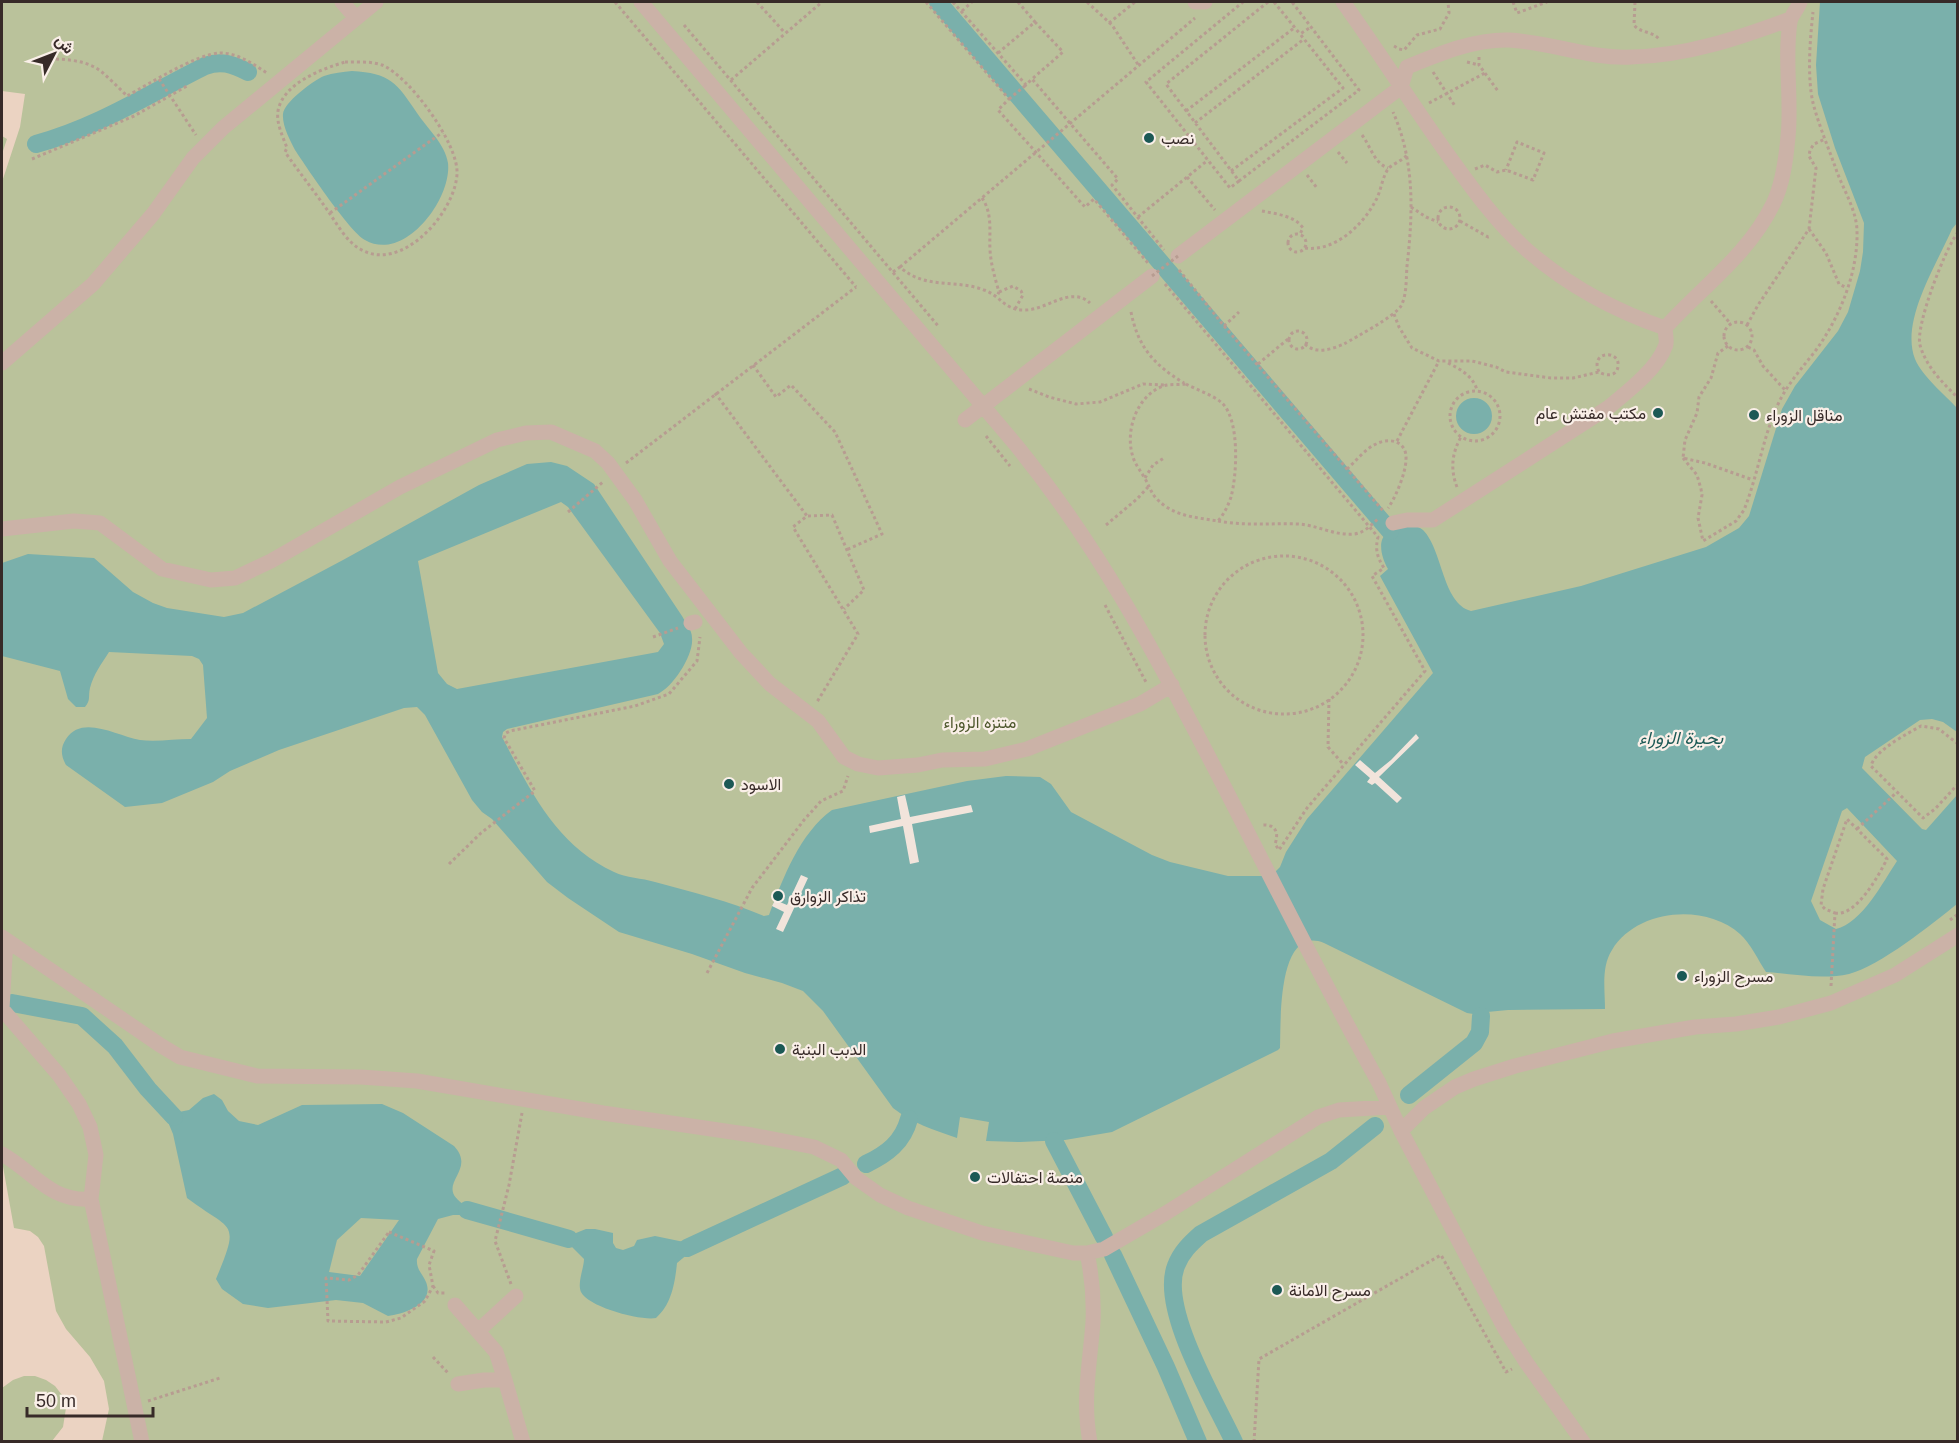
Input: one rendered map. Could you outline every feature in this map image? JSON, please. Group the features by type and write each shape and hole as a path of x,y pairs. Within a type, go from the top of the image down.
{"street":[{"path":"342,2 356,18"},
{"path":"2,363 93,284 153,214 193,158 223,128 283,88 356,18 376,2"},
{"path":"641,2 872,275 972,414 1047,484 1091,546 1126,602 1172,685 1505,1329 1583,1442"},
{"path":"1196,9 1205,2"},
{"path":"1343,2 1464,177 1506,229 1544,263 1580,288 1644,321 1665,328"},
{"path":"1389,518 1433,520 1595,416 1646,374 1666,347 1665,328 1742,250 1757,232 1774,203 1785,166 1789,136 1791,92 1788,56 1791,19 1797,9 1807,4"},
{"path":"1178,256 1401,87 1407,67 1425,60 1453,50 1497,40 1547,45 1610,57 1664,54 1726,41 1791,19"},
{"path":"972,414 1128,295 1157,277"},
{"path":"2,530 74,521 100,523 162,569 211,580 235,578 271,561 400,487 497,440 526,433 550,432 596,451 609,477 635,500 670,561 720,628 770,684 810,714 828,733 844,757 852,761 878,768 918,765 942,760 985,759 1027,749 1097,722 1172,685"},
{"path":"1401,1131 1424,1108 1455,1087 1474,1079 1613,1041 1779,1017 1831,1003 1895,975 1958,935"},
{"path":"4,939 180,1057 257,1076 361,1077 417,1081 603,1113 752,1134 814,1147 841,1160 856,1178 879,1195 908,1208 982,1233 1073,1253 1104,1249 1318,1117 1339,1110 1390,1107"},
{"path":"4,939 2,1009 58,1075 79,1104 90,1127 96,1155 92,1199 142,1442"},
{"path":"2,1154 23,1167 48,1189 68,1198 92,1199"},
{"path":"1087,1253 1093,1297 1093,1321 1087,1372 1090,1442"},
{"path":"477,1331 516,1296"},
{"path":"455,1305 495,1352 523,1442"},
{"path":"458,1384 505,1380"}],"path":[{"path":"615,2 856,287"},
{"path":"757,2 785,33"},
{"path":"731,80 822,2"},
{"path":"926,2 1010,99"},
{"path":"962,11 972,2"},
{"path":"1018,2 1063,52 1032,79"},
{"path":"1087,2 1109,23 1139,66"},
{"path":"1109,23 1135,2"},
{"path":"1243,2 1146,82 1230,188 1359,90 1292,2"},
{"path":"1239,181 1166,84 1268,2"},
{"path":"1231,171 1343,88 1275,2"},
{"path":"1390,43 1404,50 1417,35 1440,29 1449,13 1448,2"},
{"path":"1513,2 1517,13 1547,2"},
{"path":"1635,2 1634,25 1637,29 1655,34 1663,45 1664,54"},
{"path":"1728,346 1719,353 1711,378 1699,397 1697,413 1685,440 1683,458 1697,475 1701,489 1698,518 1703,541 1736,521 1744,510 1778,404 1836,320 1843,306 1856,252 1856,217 1813,103 1807,4"},
{"path":"678,19 893,272 1139,66 1196,9"},
{"path":"998,53 1035,22"},
{"path":"1300,34 1311,27"},
{"path":"1186,111 1294,28"},
{"path":"1195,123 1304,39"},
{"path":"44,59 71,60 94,67 127,96 193,62 219,53 237,56 249,62 283,88"},
{"path":"1425,60 1455,105"},
{"path":"345,62 382,65 410,86 443,132 455,158 457,173 454,189 440,217 407,247 381,256 366,252 348,239 285,152 287,148 279,124 278,111 283,88 345,62"},
{"path":"1479,65 1498,91"},
{"path":"1417,110 1485,73"},
{"path":"160,80 204,147"},
{"path":"32,159 134,116 187,86"},
{"path":"1024,86 998,110 1084,207 1094,199 1157,277 1378,537 1375,549 1384,568 1372,576 1425,671 1307,808 1279,850 1275,844 1278,837 1276,829 1271,826 1264,825 1248,832"},
{"path":"1305,344 1315,350 1335,348 1394,314 1401,305 1405,290 1411,229 1411,180 1400,130 1386,98"},
{"path":"1352,124 1365,138 1382,166 1388,168"},
{"path":"330,214 443,132"},
{"path":"1747,325 1809,229 1816,168 1809,156 1810,150 1814,144 1825,139"},
{"path":"1464,177 1485,165 1497,171 1506,170 1533,180 1544,153 1517,142 1506,170"},
{"path":"1243,206 1293,219 1302,226 1300,234 1292,236 1288,243 1291,250 1299,252 1305,248 1321,248 1345,236 1359,223 1376,200 1388,168 1407,155"},
{"path":"1138,217 1208,160"},
{"path":"1187,177 1224,221"},
{"path":"982,198 988,211 991,230 991,259 998,294 1006,306 1027,311 1072,297 1086,300 1101,315"},
{"path":"1412,207 1450,230 1460,221 1458,212 1446,207 1439,213 1438,222"},
{"path":"1460,221 1488,237 1506,229"},
{"path":"1809,229 1826,253 1839,284 1847,288"},
{"path":"1958,232 1938,272 1921,320 1919,335 1923,351 1936,375 1958,398"},
{"path":"1300,234 1306,240 1305,248"},
{"path":"1157,277 1178,256"},
{"path":"900,267 927,281 975,286 998,294 1013,286 1023,295 1015,309"},
{"path":"568,512 598,485 715,393 872,275"},
{"path":"1702,290 1730,323"},
{"path":"1128,295 1135,331 1143,347 1158,365 1185,384 1222,402 1234,422 1235,457 1231,496 1218,521"},
{"path":"1224,326 1239,312"},
{"path":"1394,314 1412,348 1439,361 1472,361 1506,372 1551,378 1573,378 1599,372 1611,376 1616,372 1618,366 1613,355 1607,354 1597,360 1596,367 1599,372"},
{"path":"1730,323 1742,322 1747,325 1752,336 1748,347"},
{"path":"1730,323 1723,333 1728,346 1736,350 1748,347 1754,350 1763,366 1785,391"},
{"path":"1258,364 1293,333 1299,332 1306,338 1305,344 1301,348 1295,348 1290,344 1289,338"},
{"path":"1397,441 1439,361"},
{"path":"1446,362 1463,371 1474,382 1477,391"},
{"path":"752,365 776,397 791,385 835,432 882,534 846,550"},
{"path":"1019,378 1030,390 1076,404 1100,402 1143,384 1185,384"},
{"path":"1168,385 1148,397 1135,413 1131,429 1133,456 1148,487 1158,499 1183,515 1242,525 1308,528 1348,535 1358,534 1369,526"},
{"path":"1477,391 1488,395 1497,405 1500,413 1495,431 1486,439 1478,441 1461,437 1450,421 1454,403 1461,395 1477,391"},
{"path":"715,393 807,516"},
{"path":"972,414 1014,471"},
{"path":"1461,437 1455,446 1453,473 1455,483 1464,500"},
{"path":"1347,469 1373,445 1389,439 1397,441 1407,458 1389,518"},
{"path":"1145,478 1153,465 1164,458"},
{"path":"1683,458 1705,463 1753,480"},
{"path":"609,477 610,490"},
{"path":"1106,525 1148,487"},
{"path":"810,714 858,634 793,527 807,516 832,515 864,590 844,609"},
{"path":"1329,699 1312,709 1292,713 1272,713 1253,708 1235,697 1221,683 1211,665 1206,646 1205,626 1210,606 1220,588 1233,574 1260,560 1280,556 1300,557 1328,570 1343,584 1354,600 1361,620 1362,639 1359,659 1344,686 1329,699 1328,747 1344,765"},
{"path":"1102,599 1153,696"},
{"path":"448,864 481,833 535,791 504,738 506,733 635,706 669,694 698,661 701,641 693,622 653,637"},
{"path":"1958,744 1939,729 1921,726 1884,749 1872,760 1871,766 1895,794 1923,818 1935,809 1958,784"},
{"path":"707,973 752,888 820,801 843,791 852,761"},
{"path":"1858,828 1895,794"},
{"path":"1847,819 1887,859 1880,873 1855,905 1847,912 1835,915 1821,905 1822,889 1847,819"},
{"path":"1831,982 1835,915"},
{"path":"516,1296 495,1241 509,1185 525,1100"},
{"path":"389,1232 434,1251 429,1265 433,1286 425,1301 402,1318 386,1322 328,1321 326,1278 349,1280 358,1275 389,1232"},
{"path":"1254,1442 1259,1359 1441,1255 1506,1372 1526,1362"},
{"path":"433,1357 458,1384"},
{"path":"135,1404 220,1378"}],"green space":[{"name":"متنزه الزوراء","path":"2,2 1957,2 1957,1441 2,1442"}],"shaded area":[{"path":"2,91 25,94 20,127 2,182 2,154 7,139 2,136"},
{"path":"2,1161 14,1228 30,1231 44,1246 56,1311 66,1329 90,1357 104,1381 109,1409 102,1441 52,1441 63,1427 66,1408 62,1395 46,1380 35,1376 24,1376 2,1388"}],"water":[{"name":"بحيرة الزوراء","path":"1820,2 1957,2 1957,223 1922,293 1912,328 1912,344 1918,365 1957,408 1957,732 1943,722 1932,719 1920,720 1865,757 1862,768 1922,829 1926,830 1957,795 1957,904 1890,954 1862,970 1839,976 1818,977 1766,972 1744,938 1725,924 1709,918 1672,915 1638,926 1623,936 1612,950 1605,971 1605,1009 1508,1010 1487,1012 1486,1016 1467,1013 1324,943 1309,941 1297,948 1290,961 1282,998 1280,1048 1278,1050 1112,1132 1065,1140 986,1141 989,1122 960,1117 957,1138 916,1122 893,1108 823,1011 803,991 619,932 547,882 492,819 482,812 472,800 425,715 417,707 404,708 279,750 230,771 213,782 162,803 125,807 66,765 62,752 64,742 73,732 90,727 140,740 191,739 207,718 203,665 199,659 192,656 109,652 93,678 87,705 76,707 68,699 60,671 2,656 2,563 28,554 94,558 133,592 153,603 167,608 224,617 243,613 479,485 527,464 551,462 567,466 594,484 682,616 692,635 690,653 681,670 670,685 658,694 507,729 503,732 502,737 534,796 560,831 594,861 624,876 710,897 764,916 769,915 794,857 811,831 832,810 967,781 1006,776 1040,777 1051,784 1071,812 1152,855 1170,862 1228,876 1266,876 1274,873 1280,867 1286,852 1307,819 1433,673 1380,576 1388,569 1381,547 1384,535 1389,531 1412,526 1423,530 1430,539 1454,598 1461,606 1471,611 1581,586 1706,547 1739,528 1749,516 1782,409 1795,386 1838,331 1848,312 1863,252 1864,223 1835,148 1818,94 1816,65","holes":["561,502 568,507 660,633 664,644 658,652 457,689 447,684 438,673 418,561","1847,808 1897,861 1855,919 1836,929 1820,920 1811,901 1842,811"]},
{"path":"352,71 384,77 398,87 440,143 448,163 447,178 434,209 423,224 395,243 380,245 365,240 349,225 295,150 284,123 283,114 288,104 306,87 324,76"},
{"path":"1474,398 1487,403 1492,416 1487,429 1474,434 1461,429 1456,416 1461,403"},
{"path":"214,1094 239,1121 258,1125 302,1105 382,1104 403,1113 454,1146 460,1155 461,1164 453,1185 453,1192 457,1199 468,1207 465,1215 438,1219 417,1259 418,1268 428,1290 422,1302 402,1313 388,1316 363,1303 336,1300 268,1308 243,1304 222,1289 216,1279 228,1246 230,1236 228,1229 187,1198 173,1134 168,1122 179,1112 189,1110 203,1098","holes":["361,1218 399,1220 360,1276 329,1272 337,1240"]},
{"path":"586,1229 613,1233 613,1243 616,1248 623,1250 634,1246 637,1240 655,1236 684,1242 689,1253 677,1263 674,1285 669,1299 656,1318 639,1317 604,1308 586,1298 581,1292 584,1259 567,1242 571,1235"}],"pier":[{"path":"1416,734 1419,738 1379,777 1402,798 1397,803 1375,783 1372,785 1367,782 1370,778 1355,765 1360,760 1375,773"},
{"path":"905,795 910,817 971,805 973,812 912,824 919,862 910,864 903,826 870,833 869,826 901,819 897,797"},
{"path":"801,875 808,878 783,932 776,929 784,912 772,906 775,900 787,905"}],"waterway":[{"path":"938,2 1390,531"},
{"path":"36,144 101,120 205,66 216,63 226,64 248,72"},
{"path":"12,1003 82,1016 115,1046 148,1089 174,1117"},
{"path":"1409,1095 1474,1043 1480,1032 1481,1016"},
{"path":"866,1164 881,1156 898,1141 909,1119"},
{"path":"1234,1442 1203,1379 1182,1329 1175,1305 1173,1284 1178,1261 1201,1234 1331,1161 1375,1126"},
{"path":"1054,1141 1104,1237"},
{"path":"687,1248 843,1176"},
{"path":"467,1210 569,1239"},
{"path":"1113,1255 1166,1367 1198,1442"}],"place":[{"name":"نصب","path":"1149,138"},
{"name":"مكتب مفتش عام","path":"1658,413"},
{"name":"مناقل الزوراء","path":"1754,415"},
{"name":"الاسود","path":"729,784"},
{"name":"تذاكر الزوارق","path":"778,896"},
{"name":"مسرح الزوراء","path":"1682,976"},
{"name":"الدبب البنية","path":"780,1049"},
{"name":"منصة احتفالات","path":"975,1177"},
{"name":"مسرح الامانة","path":"1277,1290"}]}
